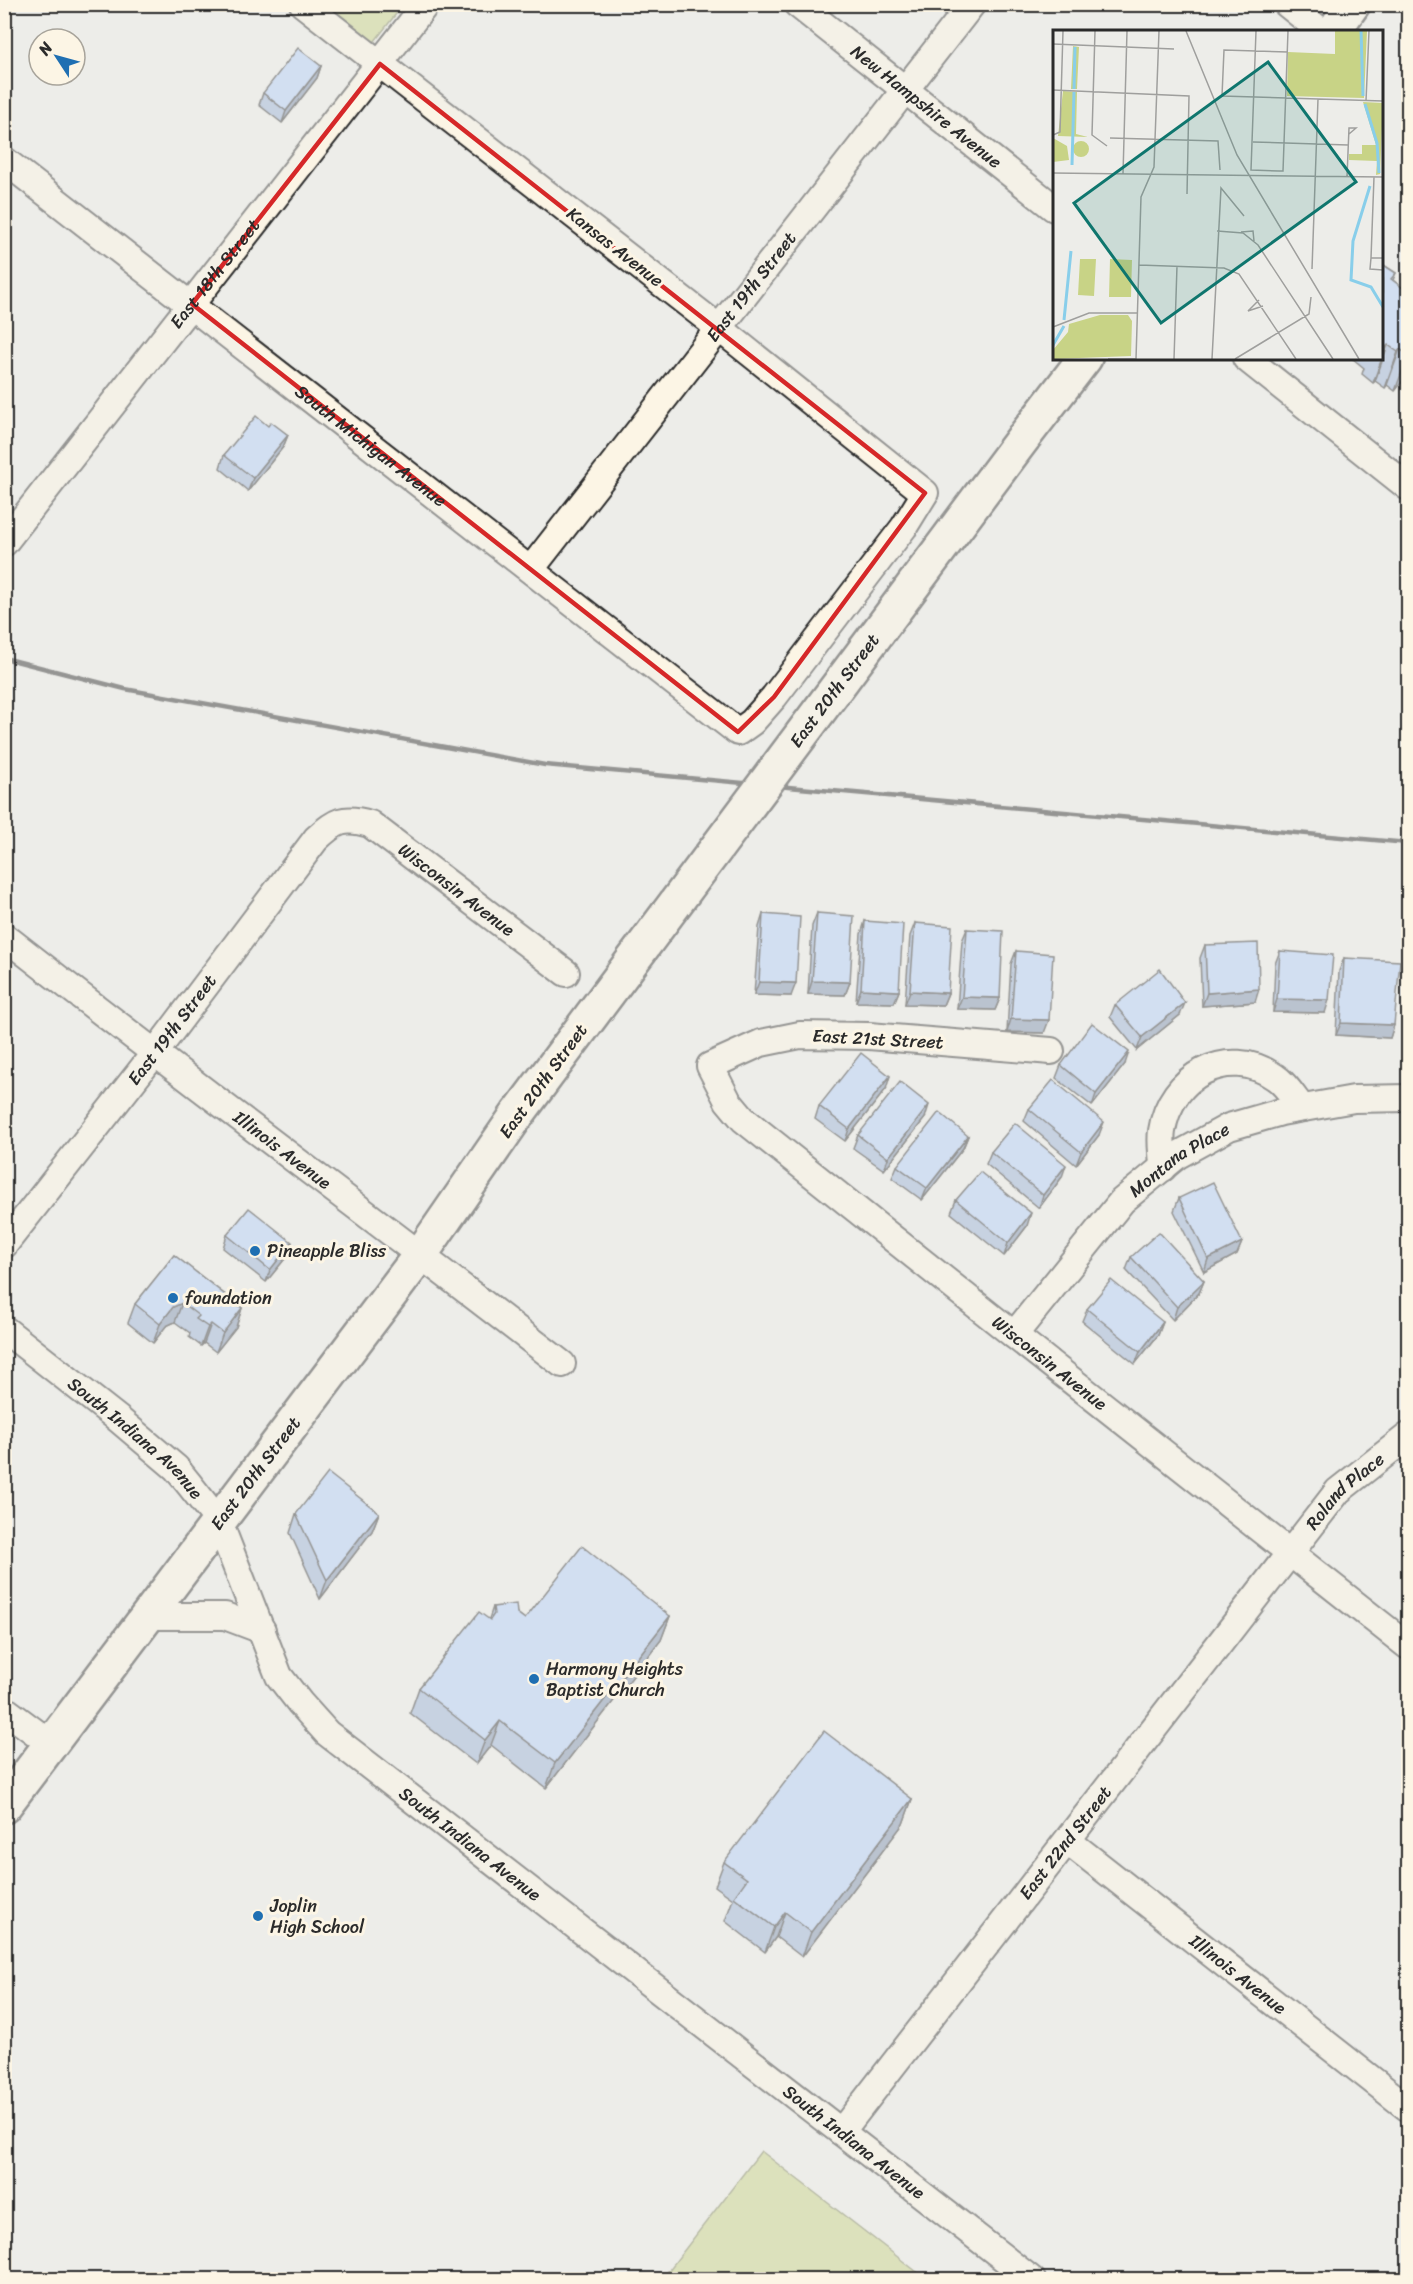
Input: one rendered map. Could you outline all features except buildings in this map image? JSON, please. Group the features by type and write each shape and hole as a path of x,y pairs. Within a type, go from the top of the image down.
{"main road":[{"path":"1334,30 1353,4"},
{"name":"East 20th Street","path":"4,1806 421,1254 517,1115 1083,360"}],"street":[{"name":"Kansas Avenue","path":"303,4 719,328 925,493 904,527 774,697 752,722 738,732"},
{"name":"East 18th Street","path":"4,543 426,4"},
{"name":"New Hampshire Avenue","path":"798,4 1053,207"},
{"name":"East 19th Street","path":"531,569 972,4"},
{"path":"1287,4 1320,30"},
{"name":"South Michigan Avenue","path":"4,160 192,304 738,732"},
{"path":"1249,360 1408,487"},
{"name":"East 19th Street","path":"4,1245 154,1054 316,839 342,820"},
{"name":"Wisconsin Avenue","path":"342,820 357,820 370,824 566,973"},
{"name":"Illinois Avenue","path":"4,936 154,1054 421,1254 562,1364"},
{"name":"East 21st Street","path":"710,1066 761,1043 800,1035 868,1036 1051,1052"},
{"path":"1163,1168 1162,1131 1170,1108 1182,1086 1199,1072 1218,1065 1240,1063 1263,1069 1278,1078 1302,1108"},
{"name":"Wisconsin Avenue","path":"710,1066 731,1106 743,1119 1408,1646"},
{"name":"Montana Place","path":"1014,1335 1122,1201 1178,1155 1229,1127 1281,1112 1354,1099 1408,1098"},
{"name":"South Indiana Avenue","path":"4,1329 117,1418 176,1468 219,1522 279,1676 327,1733 1032,2280"},
{"name":"Roland Place","path":"1290,1553 1338,1491 1408,1436"},
{"name":"East 22nd Street","path":"841,2132 1290,1553"},
{"path":"148,1616 225,1616 262,1630"},
{"path":"4,1709 51,1744"},
{"name":"Illinois Avenue","path":"1068,1841 1408,2108"}],"highlighted area":[{"path":"380,64 925,493 774,697 738,732 192,304"}],"green space":[{"path":"317,5 403,5 371,46"},
{"path":"761,2151 926,2279 662,2279"}],"railway":[{"path":"4,658 125,689 545,765 1408,843"}],"place":[{"name":"Pineapple Bliss","path":"255,1251"},
{"name":"foundation","path":"173,1298"},
{"name":"Harmony Heights Baptist Church","path":"534,1679"},
{"name":"Joplin High School","path":"258,1916"}]}
